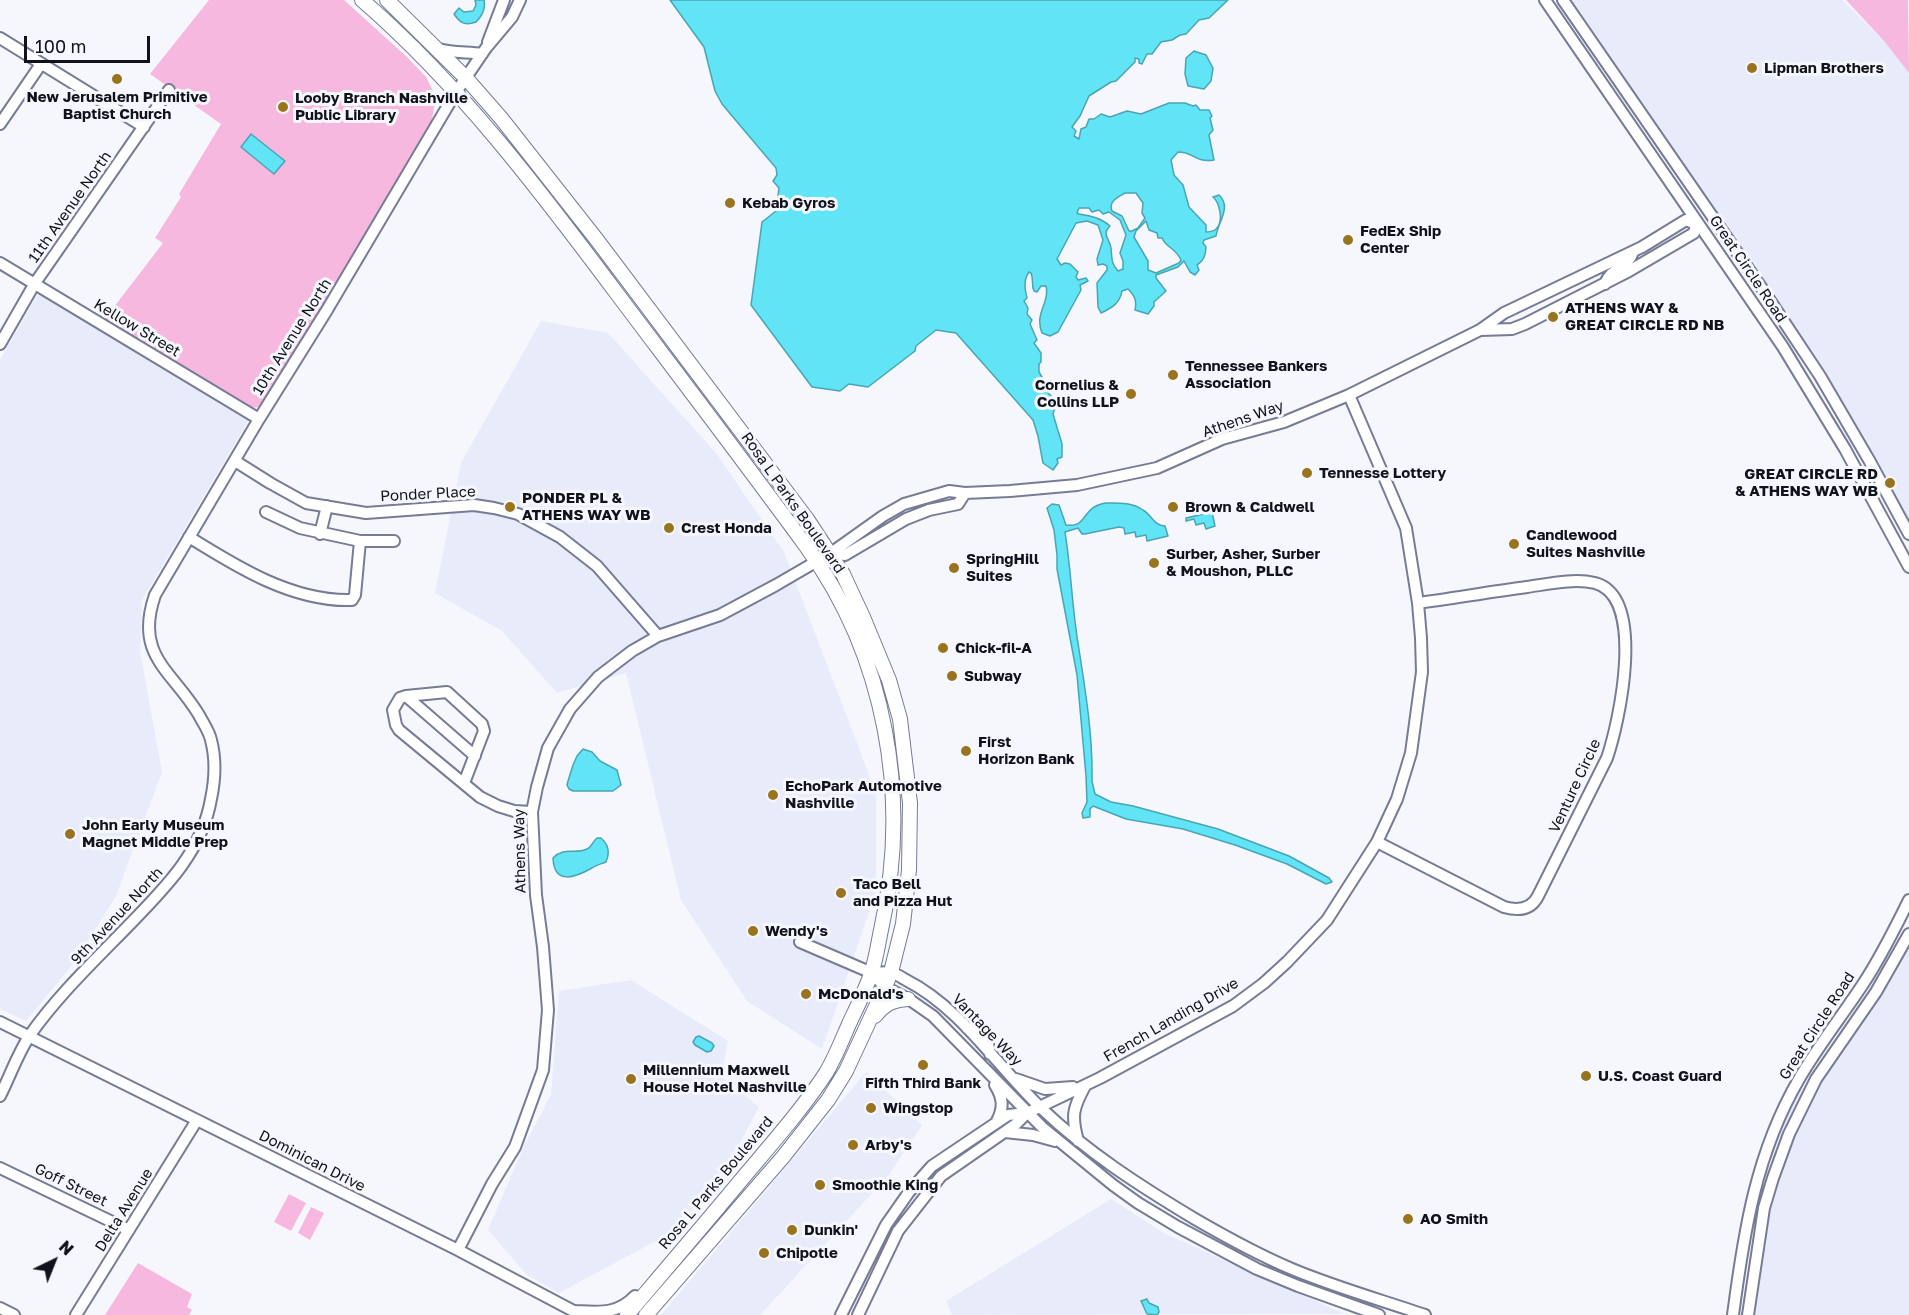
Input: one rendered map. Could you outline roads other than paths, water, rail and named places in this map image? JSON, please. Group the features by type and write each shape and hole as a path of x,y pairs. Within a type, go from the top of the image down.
{"main road":[{"name":"Rosa L Parks Boulevard","path":"362,0 398,31 456,92 507,151 582,246 817,560 843,606 864,653 882,712 890,752 895,804 887,907 872,973 827,1071 784,1128 627,1315"},
{"name":"Rosa L Parks Boulevard","path":"387,0 438,49 501,118 597,240 807,519 843,574 886,671 900,718 910,817 909,870 903,924 885,987 836,1089 796,1142 656,1309 646,1315"},
{"path":"866,1027 891,1001 908,999"},
{"path":"740,1208 741,1193 762,1167 784,1128"}],"street":[{"path":"466,78 484,51 512,17 520,0"},
{"name":"Great Circle Road","path":"1545,0 1777,339 1861,476 1909,567"},
{"name":"Great Circle Road","path":"1563,0 1820,376 1909,534"},
{"path":"484,51 502,2"},
{"path":"0,38 144,127"},
{"path":"438,49 454,53 484,51"},
{"path":"0,124 41,64"},
{"name":"10th Avenue North","path":"150,615 155,595 189,537 466,78"},
{"name":"11th Avenue North","path":"0,344 35,283 169,90"},
{"name":"Athens Way","path":"1480,330 1512,329 1525,324 1605,284 1694,233 1697,224 1711,215"},
{"name":"Athens Way","path":"458,1250 514,1147 543,1070 548,1010 536,895 532,812 548,748 570,710 598,677 632,651 658,636 720,615 776,585 831,553 904,504 949,491 965,493 1010,491 1077,485 1157,468 1222,440 1284,422 1349,395 1480,330 1504,313 1633,252 1686,220 1697,224"},
{"path":"1605,284 1608,275 1626,263 1633,252"},
{"name":"Kellow Street","path":"0,262 259,419"},
{"name":"French Landing Drive","path":"858,1315 898,1232 941,1176 1027,1113 1086,1085 1233,1006 1264,983 1327,920 1377,842 1397,799 1411,753 1422,672 1418,603 1406,528 1349,395"},
{"name":"Ponder Place","path":"235,461 306,502 327,506 366,513 474,505 518,514 560,537 597,566 658,636"},
{"path":"320,534 327,506"},
{"path":"266,512 300,528 320,534 360,542 394,541"},
{"path":"189,537 228,562 257,576 296,591 345,600 352,600 356,595 360,542"},
{"name":"Venture Circle","path":"1377,842 1504,907 1516,909 1531,905 1543,886 1606,758 1623,697 1625,667 1622,618 1615,598 1609,590 1599,585 1581,582 1558,583 1418,603"},
{"name":"9th Avenue North","path":"0,1096 29,1036 82,974 176,875 197,842 206,819 214,770 211,738 195,709 155,655 149,634 150,615"},
{"path":"464,783 484,732 482,724 447,692 400,698 393,710 399,730 480,797 514,811 532,812"},
{"path":"406,696 475,756"},
{"name":"Great Circle Road","path":"1733,1315 1747,1218 1757,1177 1776,1124 1799,1078 1865,981 1909,900"},
{"name":"Great Circle Road","path":"1748,1315 1764,1208 1789,1134 1816,1079 1875,992 1909,934"},
{"path":"800,942 872,973 891,972"},
{"name":"Vantage Way","path":"891,972 937,999 1040,1107 1078,1141 1123,1175 1225,1236 1292,1269 1425,1315"},
{"name":"Vantage Way","path":"872,973 885,987 933,1016 1027,1113 1060,1143 1138,1203 1203,1241 1278,1278 1379,1315"},
{"name":"Dominican Drive","path":"0,1022 458,1250 578,1314"},
{"path":"987,1072 1000,1094 1002,1110 997,1122"},
{"path":"1012,1077 1045,1089 1055,1090 1086,1085"},
{"path":"1078,1141 1073,1125 1073,1111 1086,1085"},
{"name":"French Landing Drive","path":"842,1315 870,1256 892,1217 909,1192 932,1166 1008,1115 1027,1113"},
{"name":"Delta Avenue","path":"76,1315 197,1120"},
{"path":"1005,1131 1043,1137 1060,1143"},
{"path":"932,1166 941,1176"},
{"name":"Goff Street","path":"0,1168 129,1230"},
{"path":"578,1314 614,1312 628,1305 658,1269 670,1264"},
{"path":"0,1308 14,1315"}],"water":[{"path":"475,0 484,0 484,9 480,17 476,22 466,24 461,22 454,14 459,8 464,12 473,11 476,5"},
{"path":"670,0 1228,0 1209,18 1199,20 1186,34 1161,42 1152,54 1147,54 1142,64 1139,63 1139,59 1135,58 1135,62 1116,81 1089,96 1072,127 1076,131 1074,136 1079,139 1081,129 1086,127 1089,119 1094,119 1101,114 1110,117 1127,111 1141,114 1169,103 1185,103 1196,105 1200,110 1209,110 1213,130 1209,135 1214,160 1202,160 1184,152 1178,152 1171,160 1174,175 1183,185 1189,207 1206,225 1206,232 1215,230 1220,222 1219,208 1213,197 1219,195 1223,200 1224,210 1216,236 1204,240 1205,255 1197,265 1199,270 1195,275 1190,272 1184,261 1178,267 1156,275 1166,291 1154,302 1148,314 1135,310 1135,299 1128,289 1122,291 1115,305 1101,313 1098,307 1097,283 1107,270 1107,266 1098,265 1097,259 1103,240 1098,225 1087,221 1076,223 1057,259 1061,265 1070,264 1078,272 1076,277 1078,280 1086,278 1088,281 1080,285 1081,290 1058,332 1050,336 1042,333 1040,326 1047,292 1046,286 1041,286 1037,292 1034,291 1031,273 1027,275 1025,288 1027,298 1024,301 1037,340 1034,343 1041,353 1039,372 1043,387 1052,397 1055,408 1053,414 1062,444 1062,457 1057,459 1058,463 1053,470 1043,463 1033,420 956,333 936,330 916,346 915,351 868,387 849,384 840,391 812,387 751,305 762,222 776,211 779,188 773,181 777,175 776,168 722,104 715,91 704,47","holes":["1125,193 1136,193 1143,203 1142,213 1145,218 1138,228 1132,231 1129,231 1122,216 1112,211 1111,208 1114,200","1079,208 1089,208 1092,212 1099,210 1103,214 1109,212 1120,220 1126,235 1120,253 1123,269 1118,271 1113,263 1106,235 1110,226 1099,219 1077,213","1146,221 1149,230 1157,233 1158,238 1162,238 1179,256 1181,260 1179,263 1156,273 1148,270 1148,261 1134,237 1136,231"]},
{"path":"1194,51 1206,55 1213,68 1211,81 1204,89 1188,86 1185,74 1186,58"},
{"path":"251,134 285,161 274,174 241,147"},
{"path":"1125,503 1139,507 1155,522 1165,526 1168,536 1147,541 1146,535 1136,537 1135,532 1125,534 1124,528 1119,527 1085,534 1082,534 1078,528 1065,532 1088,712 1092,781 1095,794 1111,802 1218,829 1289,856 1329,878 1332,882 1326,884 1287,864 1183,829 1126,819 1093,806 1090,809 1090,817 1083,818 1082,813 1087,802 1086,776 1077,675 1057,569 1054,530 1047,508 1052,504 1059,505 1066,525 1073,525 1098,505"},
{"path":"1212,512 1215,526 1206,529 1204,523 1196,525 1194,519 1186,521 1186,518"},
{"path":"583,749 592,752 600,761 617,770 621,785 613,791 573,791 569,789 567,785 573,765"},
{"path":"597,838 601,838 607,846 606,862 573,876 567,877 557,873 553,858 557,854 587,849"},
{"path":"699,1036 712,1043 714,1046 711,1051 707,1052 695,1045 693,1042"},
{"path":"1147,1299 1149,1303 1158,1307 1157,1315 1147,1314 1141,1301"}],"place":[{"name":"Lipman Brothers","path":"1752,68"},
{"name":"New Jerusalem Primitive Baptist Church","path":"117,79"},
{"name":"Looby Branch Nashville Public Library","path":"283,107"},
{"name":"Kebab Gyros","path":"730,203"},
{"name":"FedEx Ship Center","path":"1348,240"},
{"name":"ATHENS WAY & GREAT CIRCLE RD NB","path":"1553,317"},
{"name":"Tennessee Bankers Association","path":"1173,375"},
{"name":"Cornelius & Collins LLP","path":"1131,394"},
{"name":"Tennesse Lottery","path":"1307,473"},
{"name":"GREAT CIRCLE RD & ATHENS WAY WB","path":"1890,483"},
{"name":"PONDER PL & ATHENS WAY WB","path":"510,507"},
{"name":"Brown & Caldwell","path":"1173,507"},
{"name":"Crest Honda","path":"669,528"},
{"name":"Candlewood Suites Nashville","path":"1514,544"},
{"name":"Surber, Asher, Surber & Moushon, PLLC","path":"1154,563"},
{"name":"SpringHill Suites","path":"954,568"},
{"name":"Chick-fil-A","path":"943,648"},
{"name":"Subway","path":"952,676"},
{"name":"First Horizon Bank","path":"966,751"},
{"name":"EchoPark Automotive Nashville","path":"773,795"},
{"name":"John Early Museum Magnet Middle Prep","path":"70,834"},
{"name":"Taco Bell and Pizza Hut","path":"841,893"},
{"name":"Wendy's","path":"753,931"},
{"name":"McDonald's","path":"806,994"},
{"name":"Fifth Third Bank","path":"923,1065"},
{"name":"U.S. Coast Guard","path":"1586,1076"},
{"name":"Millennium Maxwell House Hotel Nashville","path":"631,1079"},
{"name":"Wingstop","path":"871,1108"},
{"name":"Arby's","path":"853,1145"},
{"name":"Smoothie King","path":"820,1185"},
{"name":"AO Smith","path":"1408,1219"},
{"name":"Dunkin'","path":"792,1230"},
{"name":"Chipotle","path":"764,1253"}]}
